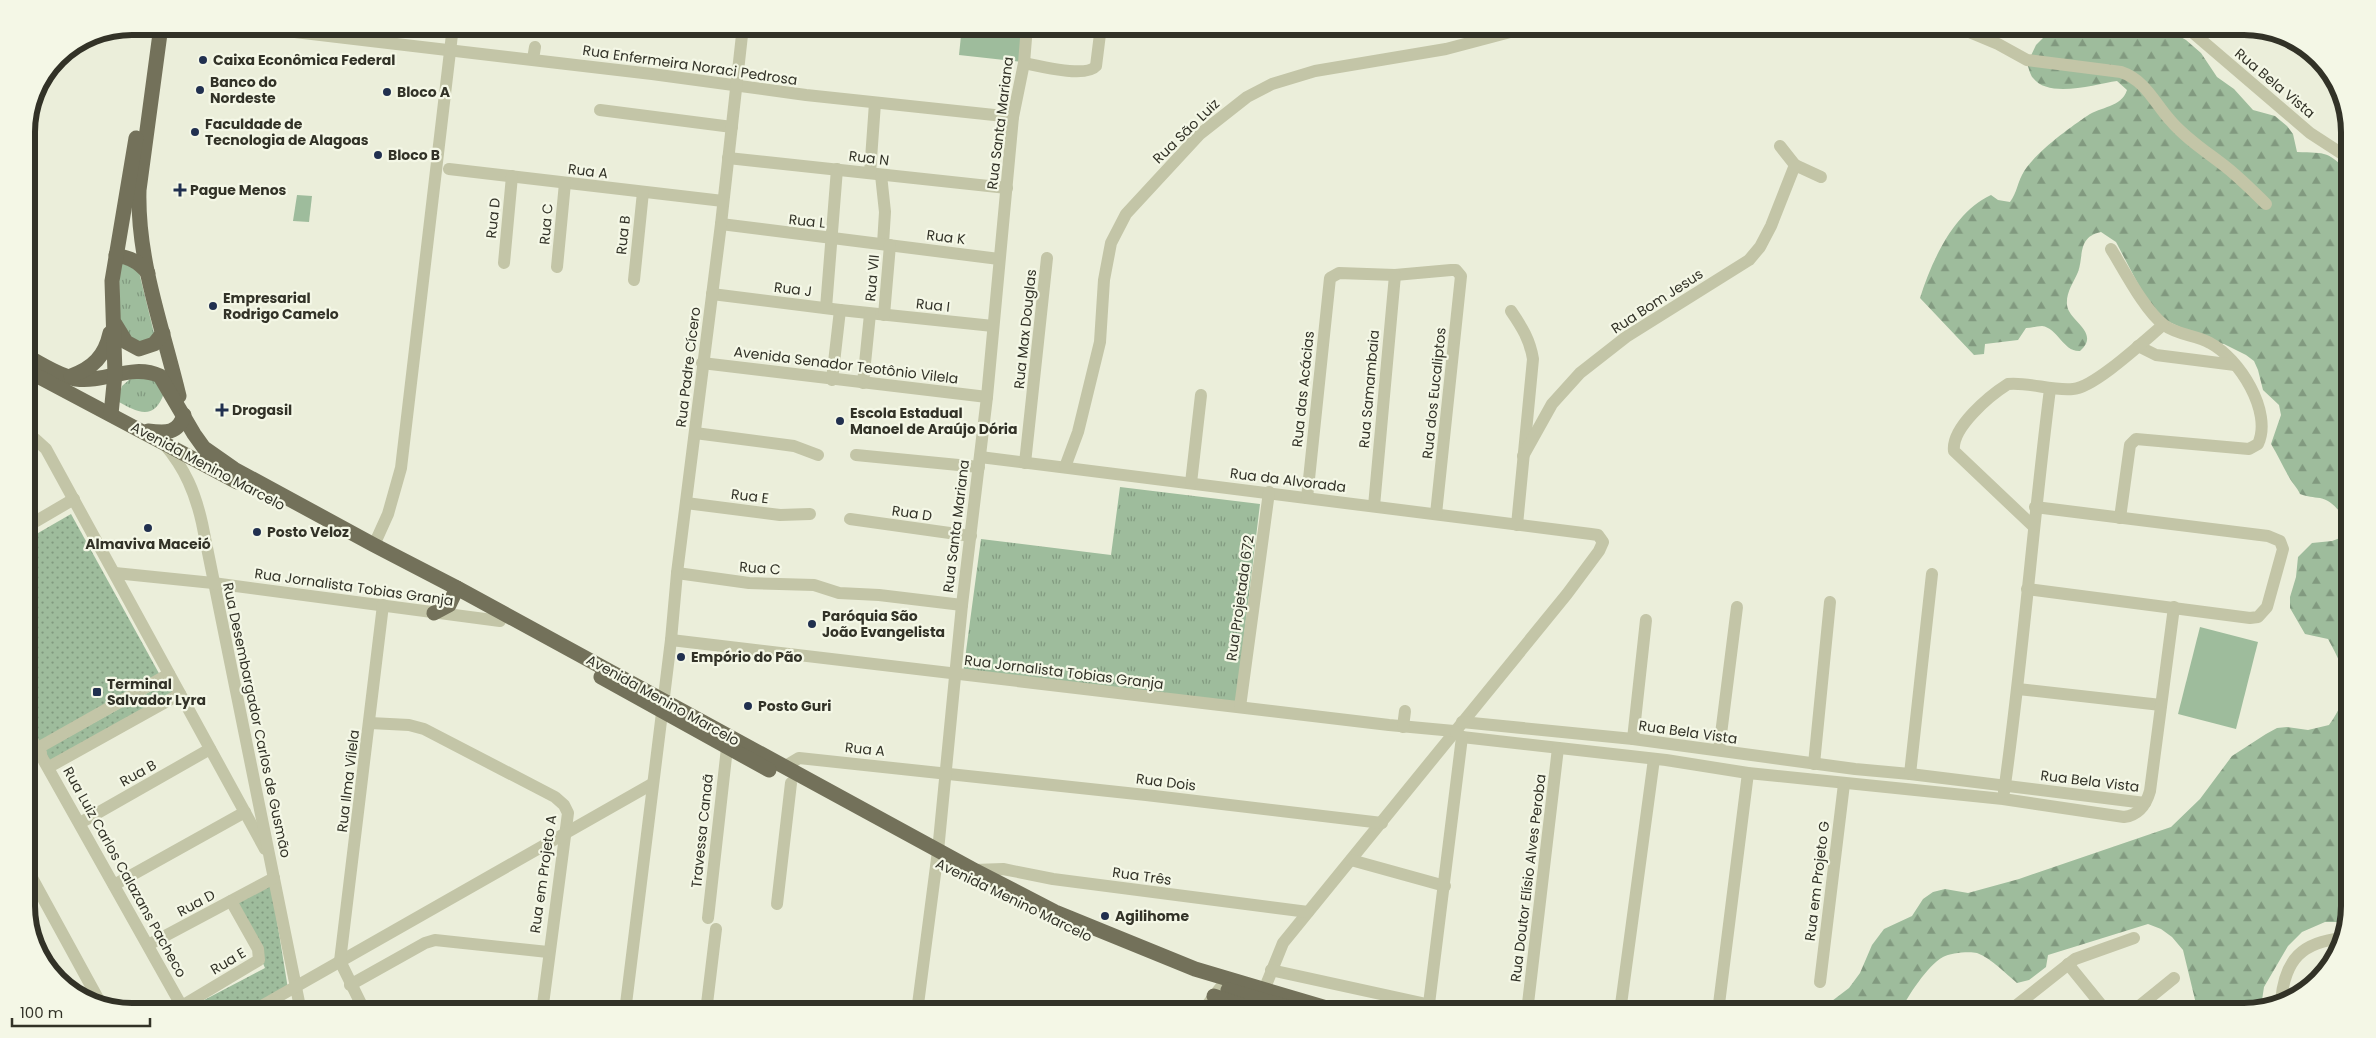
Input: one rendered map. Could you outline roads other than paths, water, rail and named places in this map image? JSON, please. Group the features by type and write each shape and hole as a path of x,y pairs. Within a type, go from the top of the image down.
{"main road":[{"path":"111,414 115,374 112,281 151,35"},
{"path":"142,430 160,433 173,431 182,423 184,415 148,273 138,213 139,190 160,35"},
{"path":"116,255 131,258 148,273"},
{"path":"114,316 126,342 139,349 154,344 163,333"},
{"path":"68,377 86,371 100,358 108,340 114,316"},
{"name":"Avenida Menino Marcelo","path":"35,360 68,377 85,379 140,370 160,376 194,434 213,456 234,470 662,706 726,748 791,783 937,856 974,870 1055,912 1195,969 1309,1003"},
{"name":"Avenida Menino Marcelo","path":"35,375 164,443 456,592 500,620 662,706 784,767 937,856 1083,935 1175,972 1217,992 1264,1003"},
{"path":"434,612 449,605 456,592"},
{"path":"1217,992 1243,1003"}],"street":[{"name":"Rua Enfermeira Noraci Pedrosa","path":"321,35 450,50 534,53 875,103 1013,117"},
{"path":"374,546 388,514 402,468 452,35"},
{"name":"Rua Padre Cícero","path":"626,1003 671,640 702,363 721,224 742,35"},
{"name":"Rua Santa Mariana","path":"918,1003 937,856 962,605 980,462 1013,117 1024,63 1026,35"},
{"path":"1024,63 1080,72 1094,70 1100,35"},
{"name":"Rua São Luiz","path":"1065,467 1083,415 1100,342 1104,280 1111,244 1126,214 1200,134 1247,97 1272,84 1315,71 1446,49 1499,35"},
{"path":"1976,35 2027,60 2129,74 2140,82 2170,121 2188,138 2244,181 2266,204"},
{"name":"Rua Bela Vista","path":"2196,35 2310,133 2341,153"},
{"name":"Rua VII","path":"875,103 876,174 885,212 884,315"},
{"path":"600,110 732,127"},
{"path":"1780,146 1795,165 1821,177"},
{"name":"Rua N","path":"728,158 1007,188"},
{"name":"Rua Bom Jesus","path":"1523,456 1552,404 1580,373 1626,337 1749,260 1760,247 1771,226 1795,165"},
{"name":"Rua A","path":"449,168 723,201"},
{"path":"826,308 837,169"},
{"name":"Rua D","path":"504,263 512,176"},
{"name":"Rua C","path":"557,267 564,183"},
{"name":"Rua B","path":"634,280 643,192"},
{"name":"Rua L","path":"721,224 886,244"},
{"name":"Rua K","path":"886,244 999,259"},
{"path":"2111,249 2139,293 2163,324 2213,344 2235,364 2246,378 2258,402 2262,427 2258,444 2249,449 2136,439 2130,445 2120,518"},
{"name":"Rua Max Douglas","path":"1025,463 1048,258"},
{"name":"Rua dos Eucaliptos","path":"1395,275 1456,270 1461,276 1436,514"},
{"name":"Rua das Acácias","path":"1307,498 1328,283 1334,275 1339,273 1395,275"},
{"name":"Rua Samambaia","path":"1374,506 1395,275"},
{"name":"Rua J","path":"712,294 870,314"},
{"path":"832,380 840,310"},
{"path":"1511,311 1524,328 1530,344 1532,359 1517,525"},
{"path":"863,383 870,314"},
{"name":"Rua I","path":"870,314 993,326"},
{"path":"2033,526 1959,457 1953,444 1962,425 2008,384 2050,390 2082,388 2138,346 2163,324"},
{"path":"2138,346 2156,355 2235,364"},
{"name":"Avenida Senador Teotônio Vilela","path":"702,363 986,398"},
{"path":"2003,799 2018,689 2035,507 2050,390"},
{"path":"1191,483 1201,395"},
{"path":"695,434 794,446 818,455"},
{"path":"35,442 46,449 271,860"},
{"name":"Rua Desembargador Carlos de Gusmão","path":"164,443 178,460 194,491 256,782 300,1003"},
{"name":"Rua da Alvorada","path":"856,455 1025,463 1065,467 1592,534 1600,538 1602,547 1561,593 1459,730"},
{"name":"Rua Projetada 672","path":"1240,708 1269,492"},
{"path":"35,521 74,499"},
{"name":"Rua E","path":"686,503 780,515 810,514"},
{"path":"2028,589 2250,618 2258,617 2267,607 2283,549 2282,545 2275,538 2268,536 2035,507"},
{"name":"Rua D","path":"850,519 971,536"},
{"name":"Rua Jornalista Tobias Granja","path":"115,573 213,583 500,620"},
{"name":"Rua C","path":"677,573 749,584 814,586 839,593 879,595 962,605"},
{"path":"1910,774 1932,574"},
{"path":"1814,764 1830,602"},
{"name":"Rua Ilma Vilela","path":"340,961 383,605"},
{"path":"1719,750 1737,607"},
{"path":"2145,803 2150,791 2174,608"},
{"path":"1633,739 1646,620"},
{"name":"Rua Jornalista Tobias Granja","path":"671,640 1403,727 1459,730"},
{"path":"35,753 169,674"},
{"path":"2018,689 2161,705"},
{"path":"48,767 180,694"},
{"path":"1403,727 1404,711"},
{"name":"Rua em Projeto A","path":"370,723 409,725 424,729 555,797 564,805 568,813 548,952 543,1003"},
{"path":"1264,990 1279,950 1308,912 1459,730"},
{"path":"1429,1003 1445,886 1459,730"},
{"name":"Rua Bela Vista","path":"1459,730 1633,739 1814,764 2145,803 2138,813 2124,817 2003,799 1748,773 1558,748 1459,730"},
{"name":"Rua Luiz Carlos Calazans Pacheco","path":"35,743 180,1003"},
{"path":"1621,1003 1660,760 1668,744"},
{"name":"Travessa Canaã","path":"708,918 726,748"},
{"name":"Rua Doutor Elísio Alves Peroba","path":"1528,1003 1558,748"},
{"name":"Rua B","path":"80,823 210,749"},
{"name":"Rua A","path":"784,767 799,758 946,773"},
{"name":"Rua em Projeto G","path":"1820,982 1849,784 1855,769"},
{"name":"Rua Dois","path":"946,773 1382,823"},
{"path":"1719,1003 1748,773"},
{"path":"235,794 247,792 256,782"},
{"path":"777,904 791,783"},
{"path":"268,1003 564,836 652,784"},
{"path":"114,886 244,812"},
{"path":"1351,860 1445,886"},
{"name":"Rua Três","path":"974,870 1003,869 1053,879 1308,912"},
{"name":"Rua D","path":"148,945 274,878"},
{"path":"35,883 97,997"},
{"name":"Rua D","path":"231,901 258,949 259,955"},
{"path":"707,1003 716,929"},
{"path":"2019,1003 2081,955 2134,938"},
{"path":"2282,995 2286,973 2292,961 2302,951 2323,940 2335,939"},
{"path":"350,985 425,943 435,940 548,952"},
{"name":"Rua E","path":"192,1003 255,963 259,955"},
{"path":"340,961 360,1003"},
{"path":"2068,964 2100,1003"},
{"path":"1271,970 1404,1003"},
{"path":"2143,1003 2174,978"},
{"path":"1209,1003 1217,992"}],"place":[{"name":"Caixa Econômica Federal","path":"203,60"},
{"name":"Banco do Nordeste","path":"200,90"},
{"name":"Bloco A","path":"387,92"},
{"name":"Faculdade de Tecnologia de Alagoas","path":"195,132"},
{"name":"Bloco B","path":"378,155"},
{"name":"Pague Menos","path":"180,190"},
{"name":"Empresarial Rodrigo Camelo","path":"213,306"},
{"name":"Drogasil","path":"222,410"},
{"name":"Escola Estadual Manoel de Araújo Dória","path":"840,421"},
{"name":"Almaviva Maceió","path":"148,528"},
{"name":"Posto Veloz","path":"257,532"},
{"name":"Paróquia São João Evangelista","path":"812,624"},
{"name":"Empório do Pão","path":"681,657"},
{"name":"Terminal Salvador Lyra","path":"97,692"},
{"name":"Posto Guri","path":"748,706"},
{"name":"Agilihome","path":"1105,916"}]}
